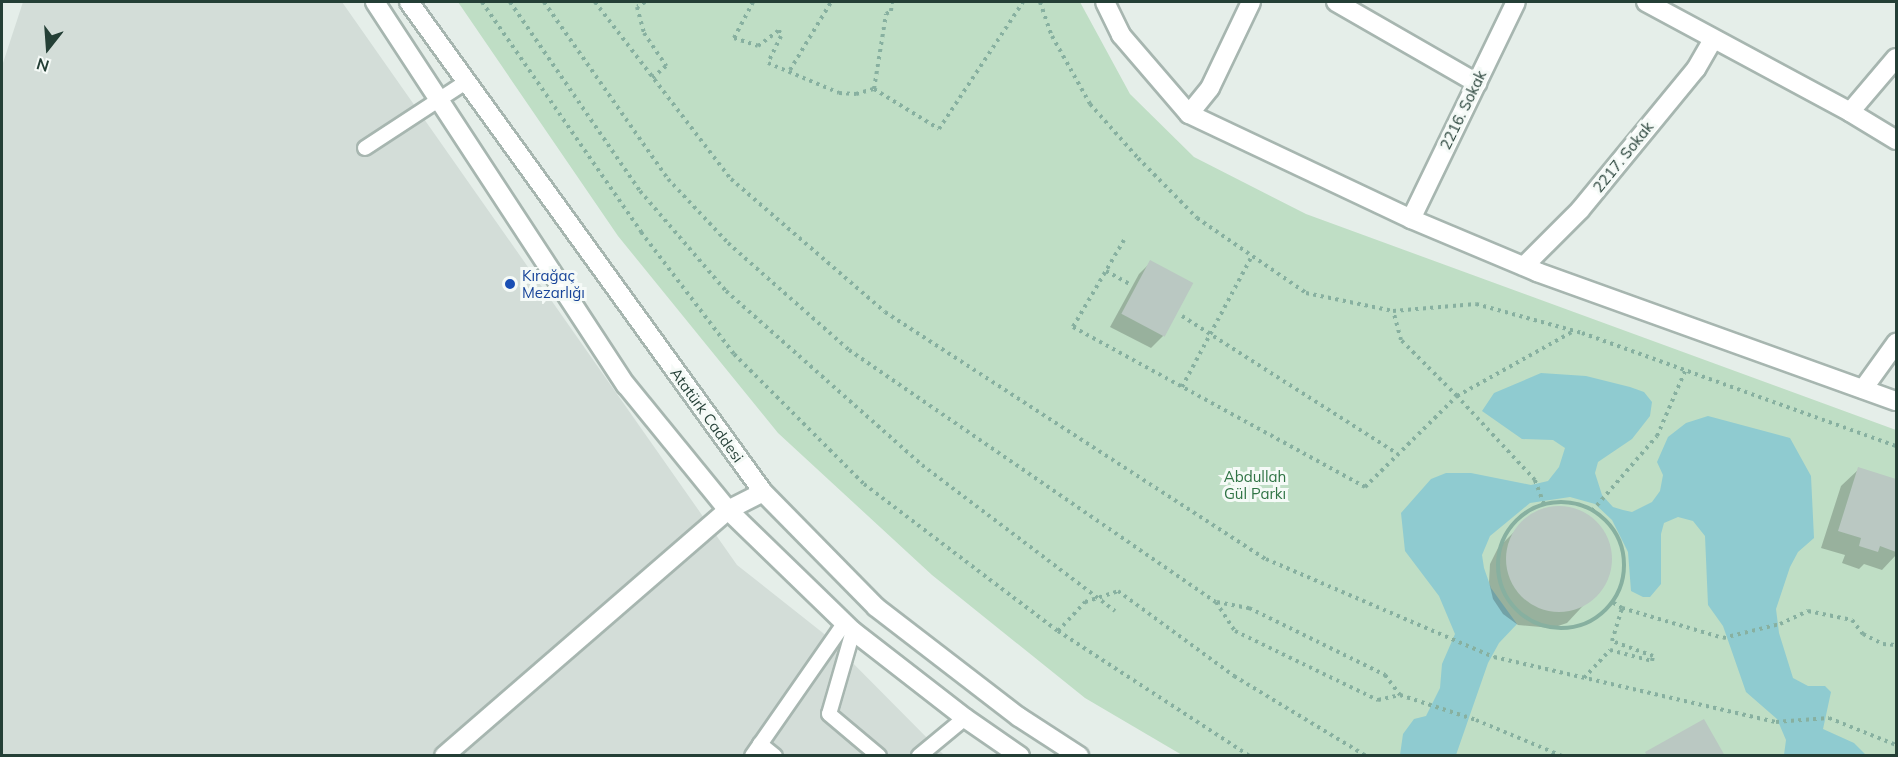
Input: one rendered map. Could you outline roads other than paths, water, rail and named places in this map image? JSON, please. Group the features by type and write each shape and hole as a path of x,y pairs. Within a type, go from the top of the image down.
{"main road":[{"path":"375,2 626,385 728,510 849,627 965,718 1020,756"},
{"name":"Atatürk Caddesi","path":"409,2 763,492 876,607 1019,717 1079,756"},
{"path":"1105,2 1122,35 1189,114 1411,219 1524,266 1896,401"},
{"path":"1189,114 1210,88 1251,2"},
{"path":"1336,2 1477,82"},
{"name":"2216. Sokak","path":"1411,219 1516,2"},
{"path":"1646,2 1850,112 1896,140"},
{"name":"2217. Sokak","path":"1524,266 1580,210 1696,69 1713,40"},
{"path":"1850,112 1896,58"},
{"path":"1863,389 1896,343"},
{"path":"444,756 728,510 763,492"}],"lane":[{"path":"365,148 466,82"},
{"path":"775,756 756,750 849,627"},
{"path":"849,627 829,714 879,756"},
{"path":"919,756 965,718"}],"water":[{"path":"1541,373 1586,376 1630,387 1644,392 1652,402 1650,416 1632,439 1598,462 1595,473 1602,495 1613,507 1623,510 1632,512 1652,502 1660,491 1663,475 1657,462 1668,437 1686,423 1708,416 1790,438 1811,476 1814,538 1798,552 1790,567 1776,609 1779,633 1793,678 1808,686 1825,686 1831,692 1823,729 1854,743 1866,755 1784,755 1786,740 1777,719 1746,692 1723,626 1708,605 1705,536 1693,521 1678,517 1664,523 1661,534 1661,584 1650,597 1643,597 1631,591 1628,552 1612,520 1595,504 1570,497 1530,503 1490,536 1482,555 1484,568 1491,588 1517,624 1499,643 1488,663 1456,755 1400,755 1403,734 1414,719 1426,716 1440,688 1442,664 1455,634 1439,596 1405,551 1401,513 1431,479 1446,473 1471,473 1531,485 1548,481 1559,467 1565,448 1553,440 1522,439 1482,411 1494,393"}],"place":[{"name":"Kırağaç Mezarlığı","path":"510,284"}],"park label":[{"name":"Abdullah Gül Parkı","path":"1255,484"}]}
